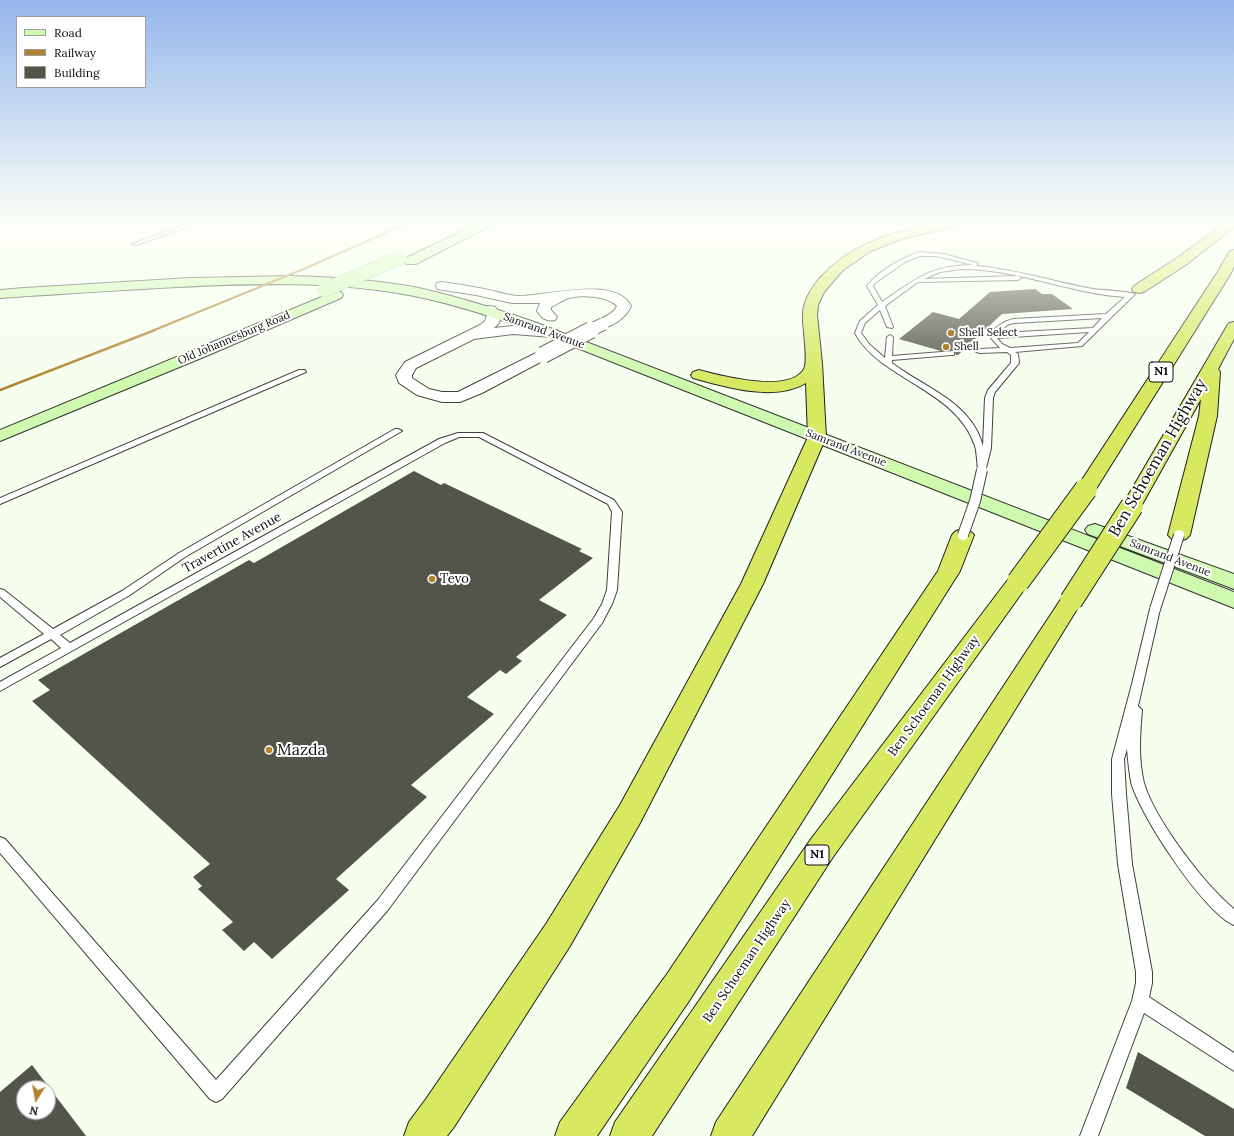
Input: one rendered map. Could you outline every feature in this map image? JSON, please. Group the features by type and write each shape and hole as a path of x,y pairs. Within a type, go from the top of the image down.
{"highway":[{"path":"423,1136 440,1113 558,936 630,814 752,584 818,430 815,404 814,363 810,314 812,302 818,289 828,277"},
{"path":"1135,292 1158,277"},
{"name":"Ben Schoeman Highway","path":"629,1136 822,848 1086,489 1221,277"},
{"name":"Ben Schoeman Highway","path":"730,1136 1132,506 1234,326"},
{"path":"692,372 754,386 781,386 800,380 810,374 814,363"},
{"path":"1179,534 1208,416 1213,363"},
{"path":"574,1136 679,986 949,571 963,535"}],"main road":[{"name":"Samrand Avenue","path":"130,285 217,277"},
{"name":"Old Johannesburg Road","path":"0,436 206,351 365,277"},
{"name":"Samrand Avenue","path":"385,277 442,286 489,297 559,324 1234,600"},
{"name":"Samrand Avenue","path":"130,285 262,280 339,282 381,286 430,295 490,310 559,324 603,330"},
{"path":"0,294 130,285"},
{"name":"Old Johannesburg Road","path":"0,423 207,340 330,293"},
{"name":"Samrand Avenue","path":"692,372 818,430 1234,582"}],"street":[{"path":"442,286 482,292 514,300 531,300 565,294 597,293 616,298 622,302 624,306 622,312 603,330 543,355 460,397 442,397 423,392 404,380 404,375 410,364 492,323 494,315 490,310"},
{"path":"559,324 544,311 545,305 565,294"},
{"path":"464,338 559,324"}],"lane":[{"path":"881,277 871,284 871,288 881,305 890,327"},
{"path":"923,277 881,305 858,328 858,333 865,344 888,365 947,402 960,412 972,427 977,437 982,470"},
{"path":"1033,277 1096,292 1135,292"},
{"path":"916,281 1033,277"},
{"path":"979,351 1080,346 1135,292"},
{"path":"994,335 1005,324 1013,321 1109,316"},
{"path":"994,335 1095,330"},
{"path":"963,535 975,501 987,448 989,398 994,387 1015,363 1014,354 996,342 994,335"},
{"path":"888,365 890,337"},
{"path":"888,358 951,353"},
{"path":"0,501 302,372"},
{"path":"0,663 126,593 182,555 398,431"},
{"name":"Travertine Avenue","path":"0,687 442,441 458,435 480,435 611,502 617,512 612,590 607,604 598,620 382,906 216,1093 0,843"},
{"path":"1089,1136 1140,1001 1144,983 1144,972 1125,864 1119,794 1118,759 1138,684 1155,609 1179,534"},
{"path":"0,592 69,648"},
{"path":"1138,684 1134,747 1138,783 1153,816 1175,850 1213,900 1234,918"},
{"path":"1140,1001 1234,1063"}],"building":[{"path":"1035,289 1042,294 1052,294 1073,309 1002,314 958,355 956,355 954,350 941,351 899,339 933,312 959,319 990,292"},
{"name":"Mazda","path":"414,471 441,485 444,483 582,549 579,551 593,558 539,600 567,615 516,657 522,661 506,674 500,670 467,697 494,714 411,785 427,797 336,879 349,890 272,959 254,942 244,951 222,930 233,922 198,889 202,886 193,877 210,864 32,701 50,690 38,680 249,560 254,563"},
{"path":"1138,1052 1234,1109 1234,1136 1205,1136 1126,1088"},
{"path":"32,1065 43,1080 16,1080 16,1120 56,1120 56,1097 86,1136 0,1136 0,1092"}],"railway":[{"path":"152,331 284,277"},
{"path":"0,390 155,330"}],"place":[{"name":"Shell Select","path":"951,333"},
{"name":"Shell","path":"946,347"},
{"name":"Tevo","path":"432,579"},
{"name":"Mazda","path":"269,750"}]}
